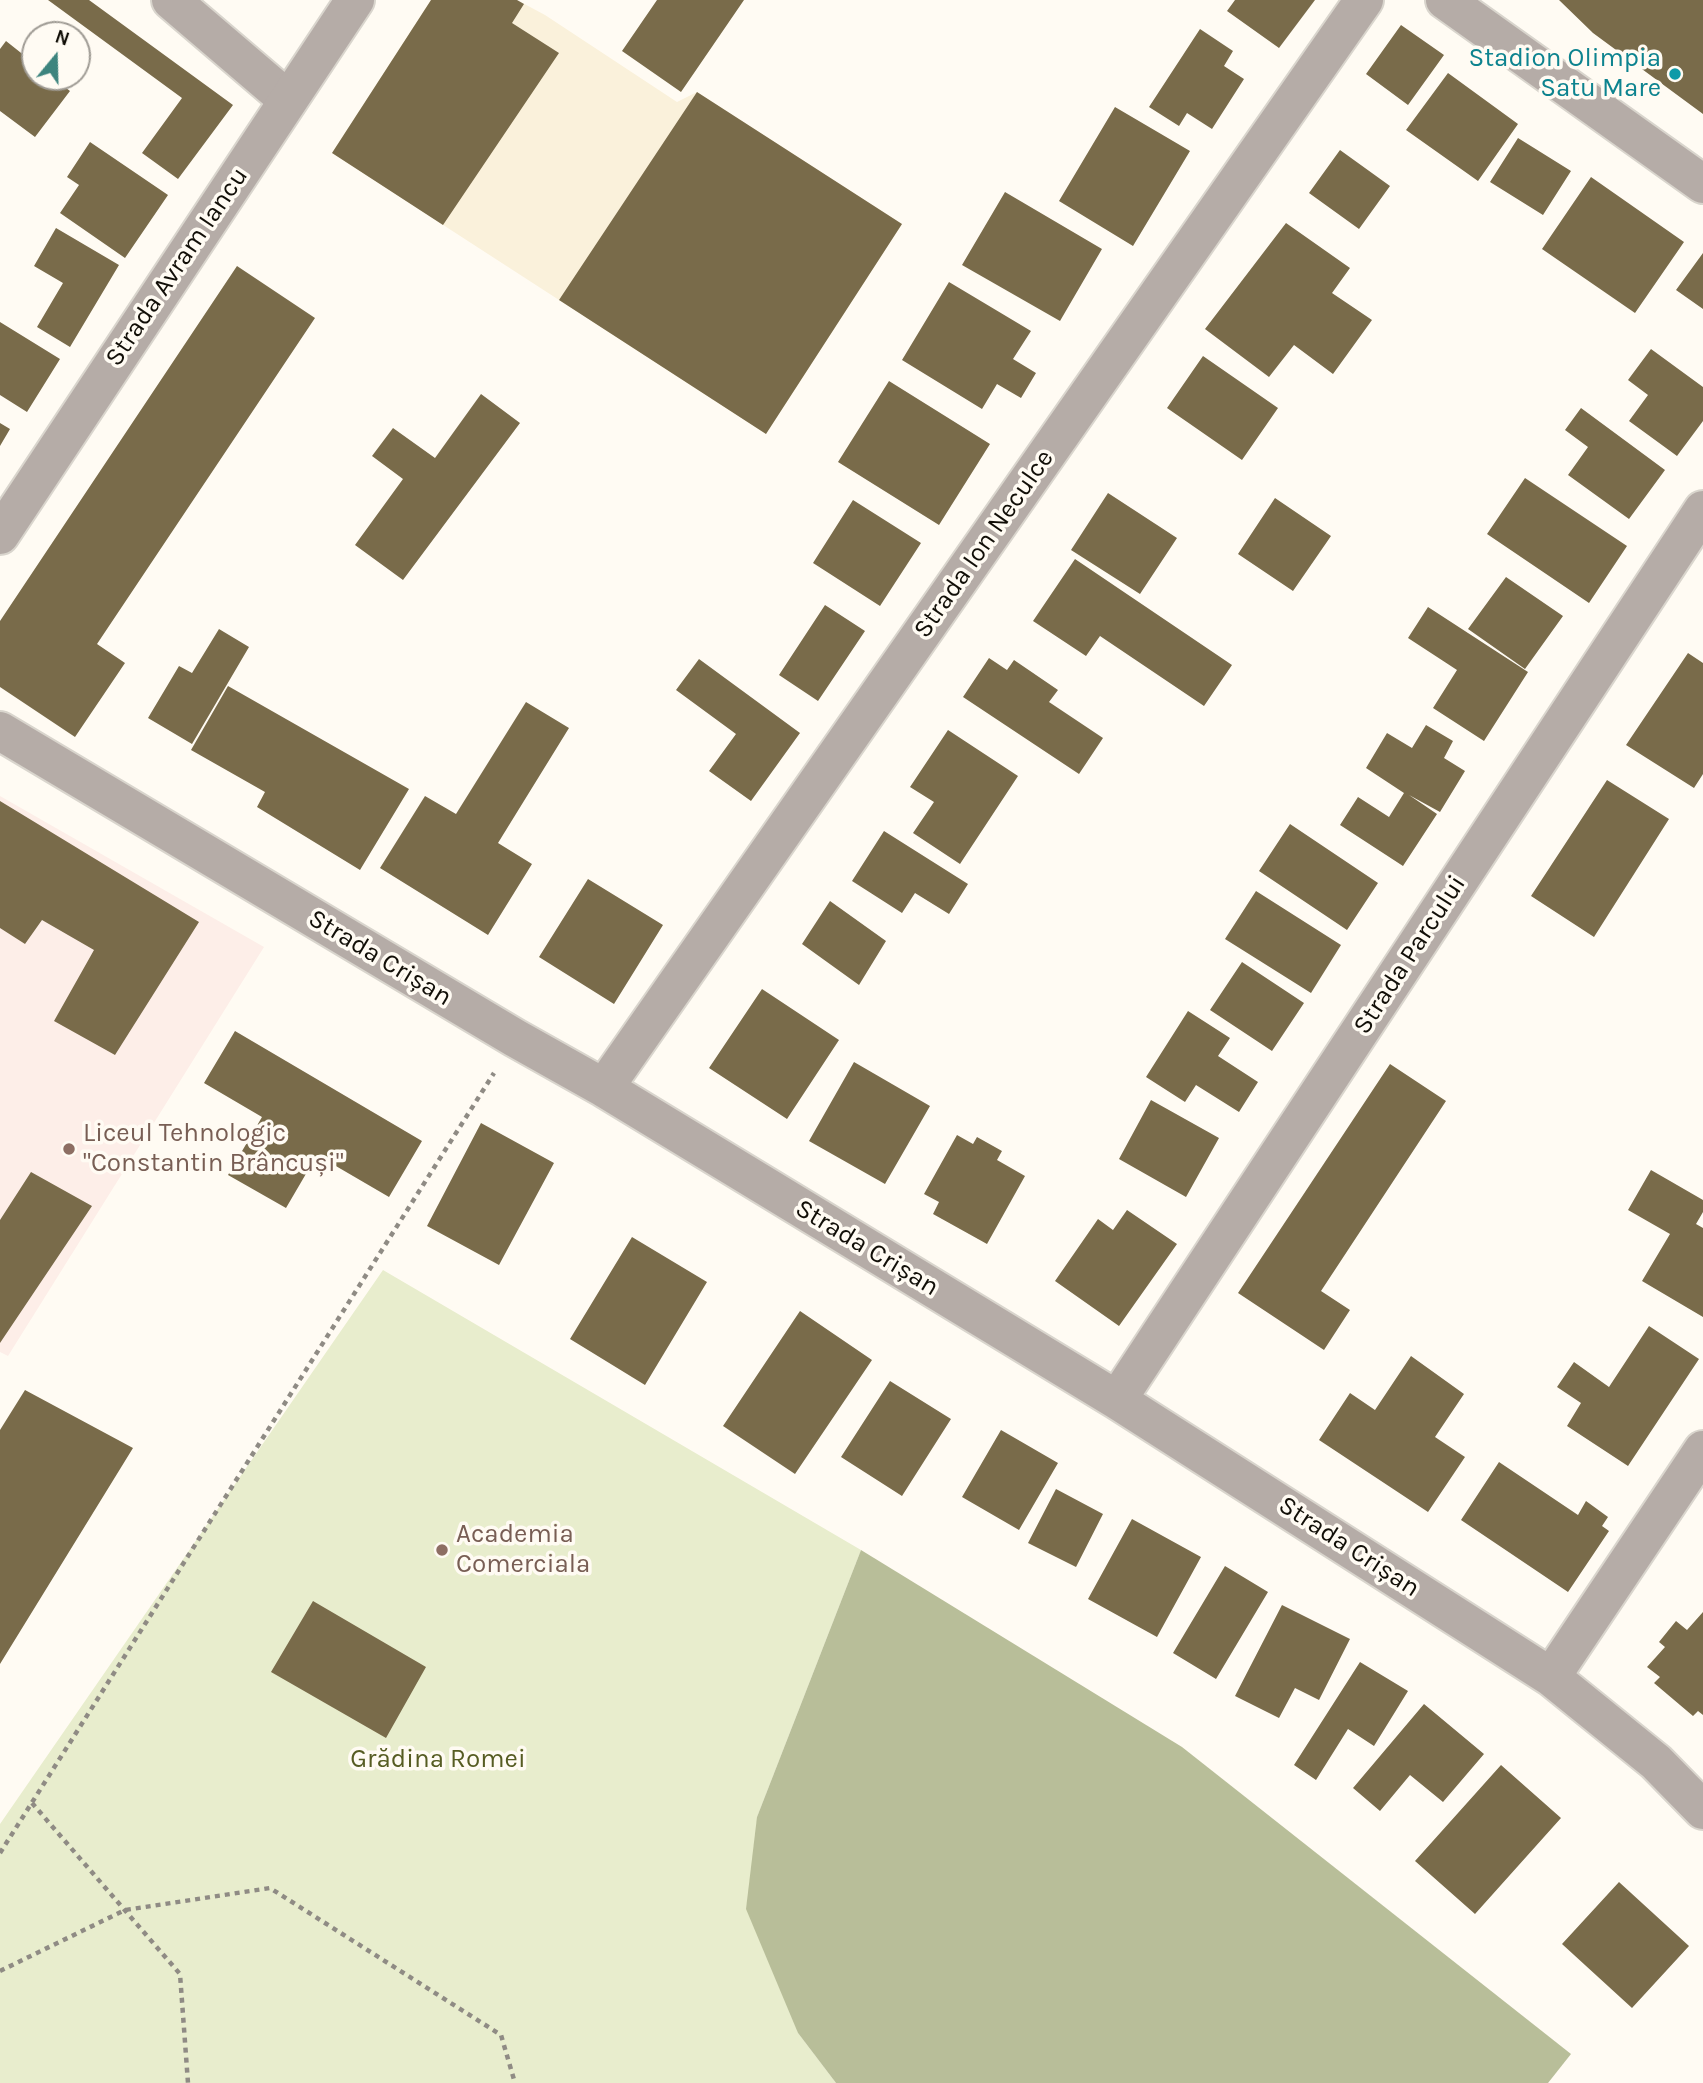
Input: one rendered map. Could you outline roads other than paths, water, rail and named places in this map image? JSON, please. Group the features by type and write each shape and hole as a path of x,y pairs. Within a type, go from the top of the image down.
{"street":[{"path":"171,0 288,100"},
{"name":"Strada Avram Iancu","path":"0,535 355,0"},
{"name":"Strada Ion Neculce","path":"604,1088 1364,0"},
{"path":"1445,0 1703,184"},
{"name":"Strada Parcului","path":"1117,1400 1703,510"},
{"name":"Strada Crișan","path":"0,731 515,1038 604,1088 1117,1400 1551,1677 1656,1762 1703,1810"},
{"path":"1551,1677 1703,1450"}],"place":[{"name":"Stadion Olimpia Satu Mare","path":"1675,74"},
{"name":"Liceul Tehnologic \"Constantin Brâncuși\"","path":"69,1149"},
{"name":"Academia Comerciala","path":"442,1550"}],"park label":[{"name":"Grădina Romei","path":"438,1760"}]}
